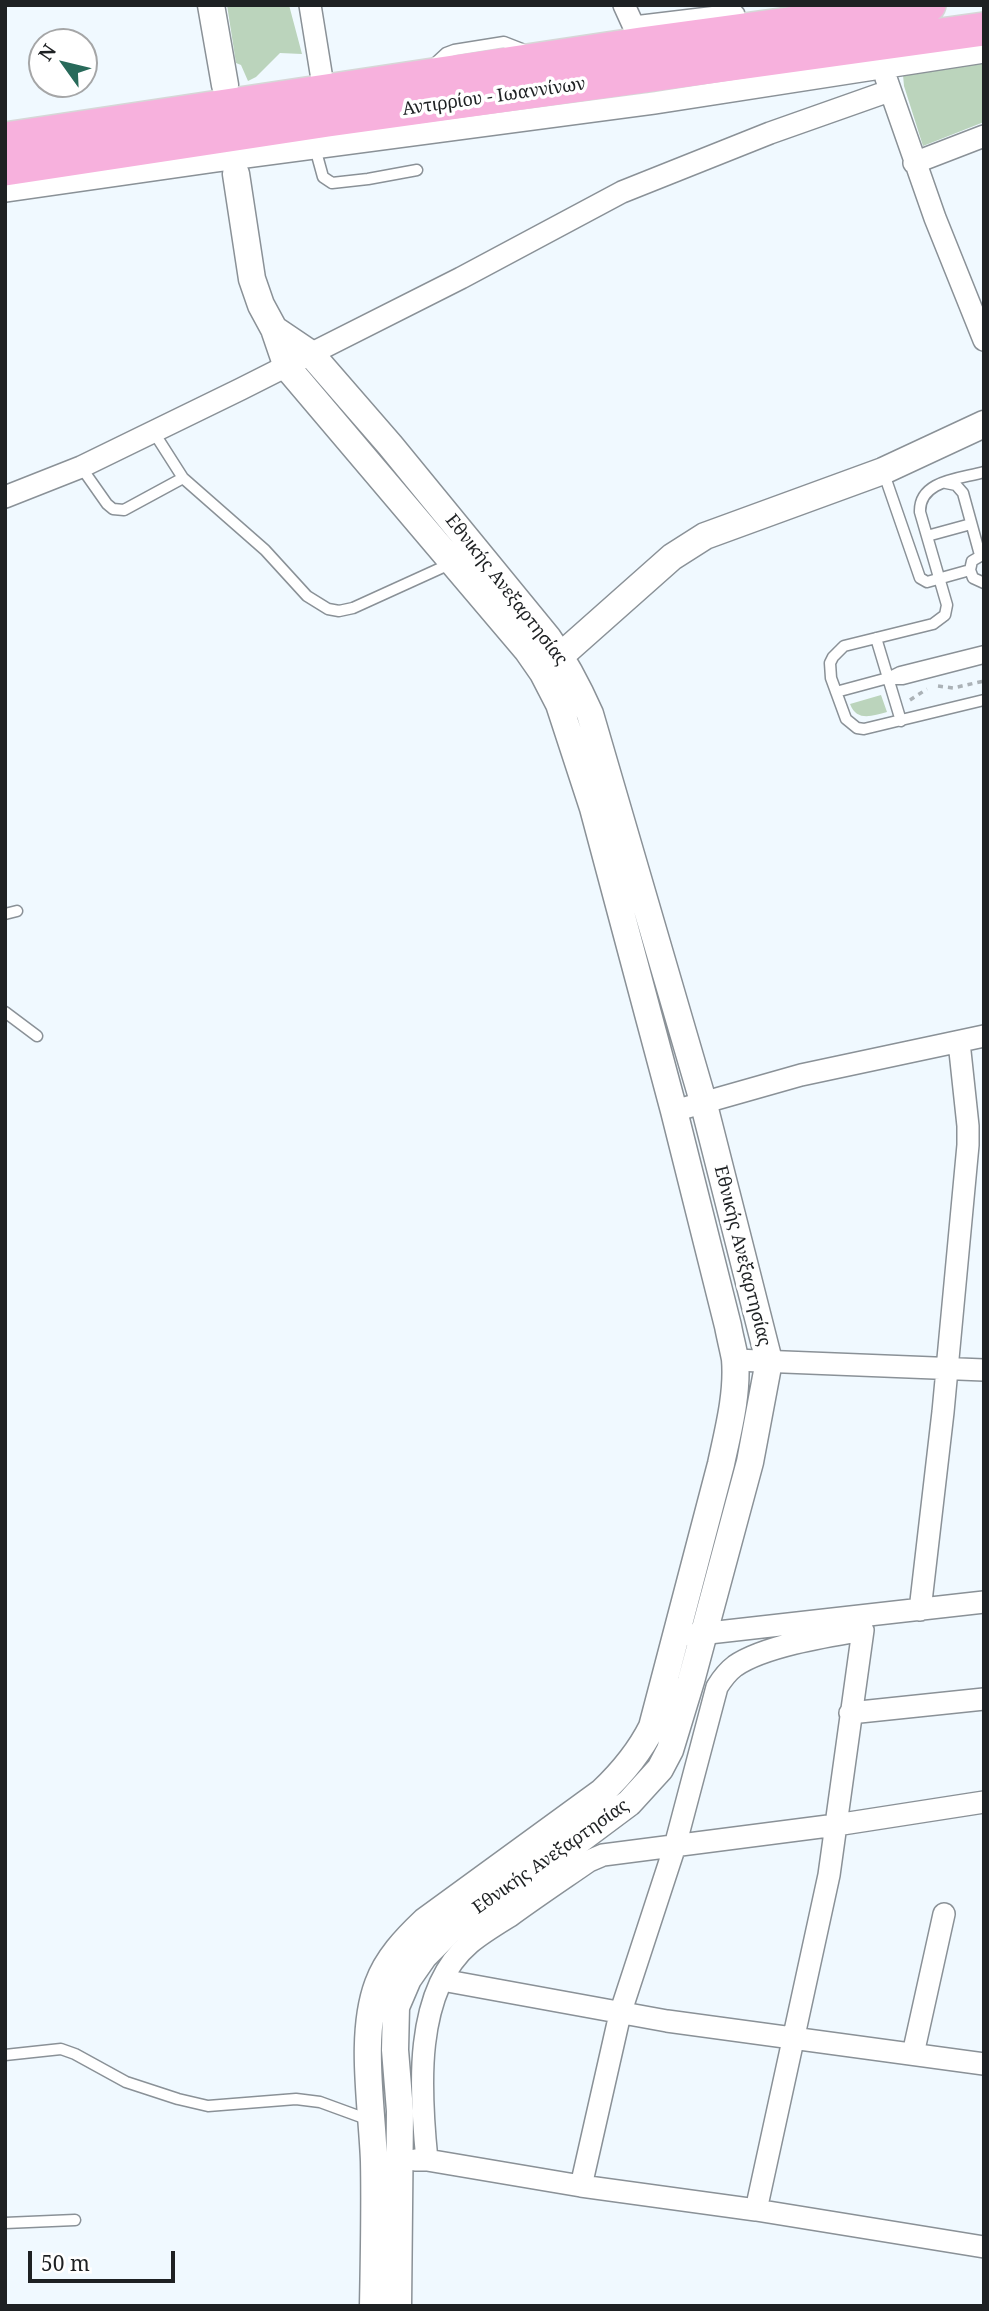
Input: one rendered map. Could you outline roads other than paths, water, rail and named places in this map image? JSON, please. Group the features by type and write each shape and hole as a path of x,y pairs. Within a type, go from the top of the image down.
{"main road":[{"name":"Αντιρρίου - Ιωαννίνων","path":"5,139 322,119 424,76 542,58 637,35 929,5"},
{"name":"Αντιρρίου - Ιωαννίνων","path":"5,169 322,119 984,29"}],"street":[{"path":"211,5 225,85"},
{"path":"310,5 322,119"},
{"path":"624,5 637,35 816,5"},
{"path":"5,191 322,119 654,103 984,52"},
{"path":"882,66 914,163 979,315 984,340"},
{"path":"5,497 81,467 311,355 622,192 770,132 890,91"},
{"path":"914,163 984,136"},
{"name":"Εθνικής Ανεξαρτησίας","path":"236,174 251,279 274,329 286,367 527,650 552,664 578,686 590,714 703,1101 769,1362 750,1462 670,1751 660,1769 629,1803 449,1931 424,1956 408,1979 396,2007 395,2050 400,2111 387,2161 373,2306"},
{"name":"Εθνικής Ανεξαρτησίας","path":"274,329 311,355 390,445 552,664 559,704 593,808 674,1111 729,1326 735,1360 734,1385 721,1464 652,1727 640,1750 602,1792 425,1920 405,1939 378,1983 371,2008 368,2036 372,2121 387,2161 397,2306"},
{"path":"552,664 689,544 883,471 984,424"},
{"path":"674,1111 801,1075 984,1036"},
{"path":"920,1611 968,1145 959,1042"},
{"path":"735,1360 984,1370"},
{"path":"675,1637 984,1602"},
{"path":"581,2186 620,2014 675,1846 717,1687 724,1675 734,1667 758,1655 863,1630 829,1875 755,2210"},
{"path":"850,1713 984,1699"},
{"path":"427,2160 422,2117 422,2064 431,2010 442,1980 470,1943 589,1861 603,1855 836,1825 984,1802"},
{"path":"914,2054 944,1914"},
{"path":"442,1980 620,2014 984,2064"},
{"path":"387,2161 427,2160 984,2247"}],"lane":[{"path":"322,119 323,177 332,183 417,170"},
{"path":"153,431 183,478 265,550 307,596 328,608 339,611 353,608 452,563"},
{"path":"81,467 113,509 124,510 183,478"},
{"path":"883,471 919,578 927,582 970,570"},
{"path":"978,474 932,486 922,497 920,512 947,605 941,619 933,624 844,646 833,656 830,671 846,719 857,728 871,729 984,700"},
{"path":"978,474 965,482 963,492 982,554 972,561 970,570 973,578 984,583"},
{"path":"946,483 956,485 963,492"},
{"path":"927,536 971,524"},
{"path":"876,638 901,721"},
{"path":"836,692 888,678 900,672 984,651"},
{"path":"888,678 902,679 984,659"},
{"path":"5,914 18,911"},
{"path":"5,1012 37,1036"},
{"path":"5,2055 61,2049 75,2053 126,2082 208,2106 296,2099 320,2102 372,2121"},
{"path":"5,2223 75,2220"}]}
